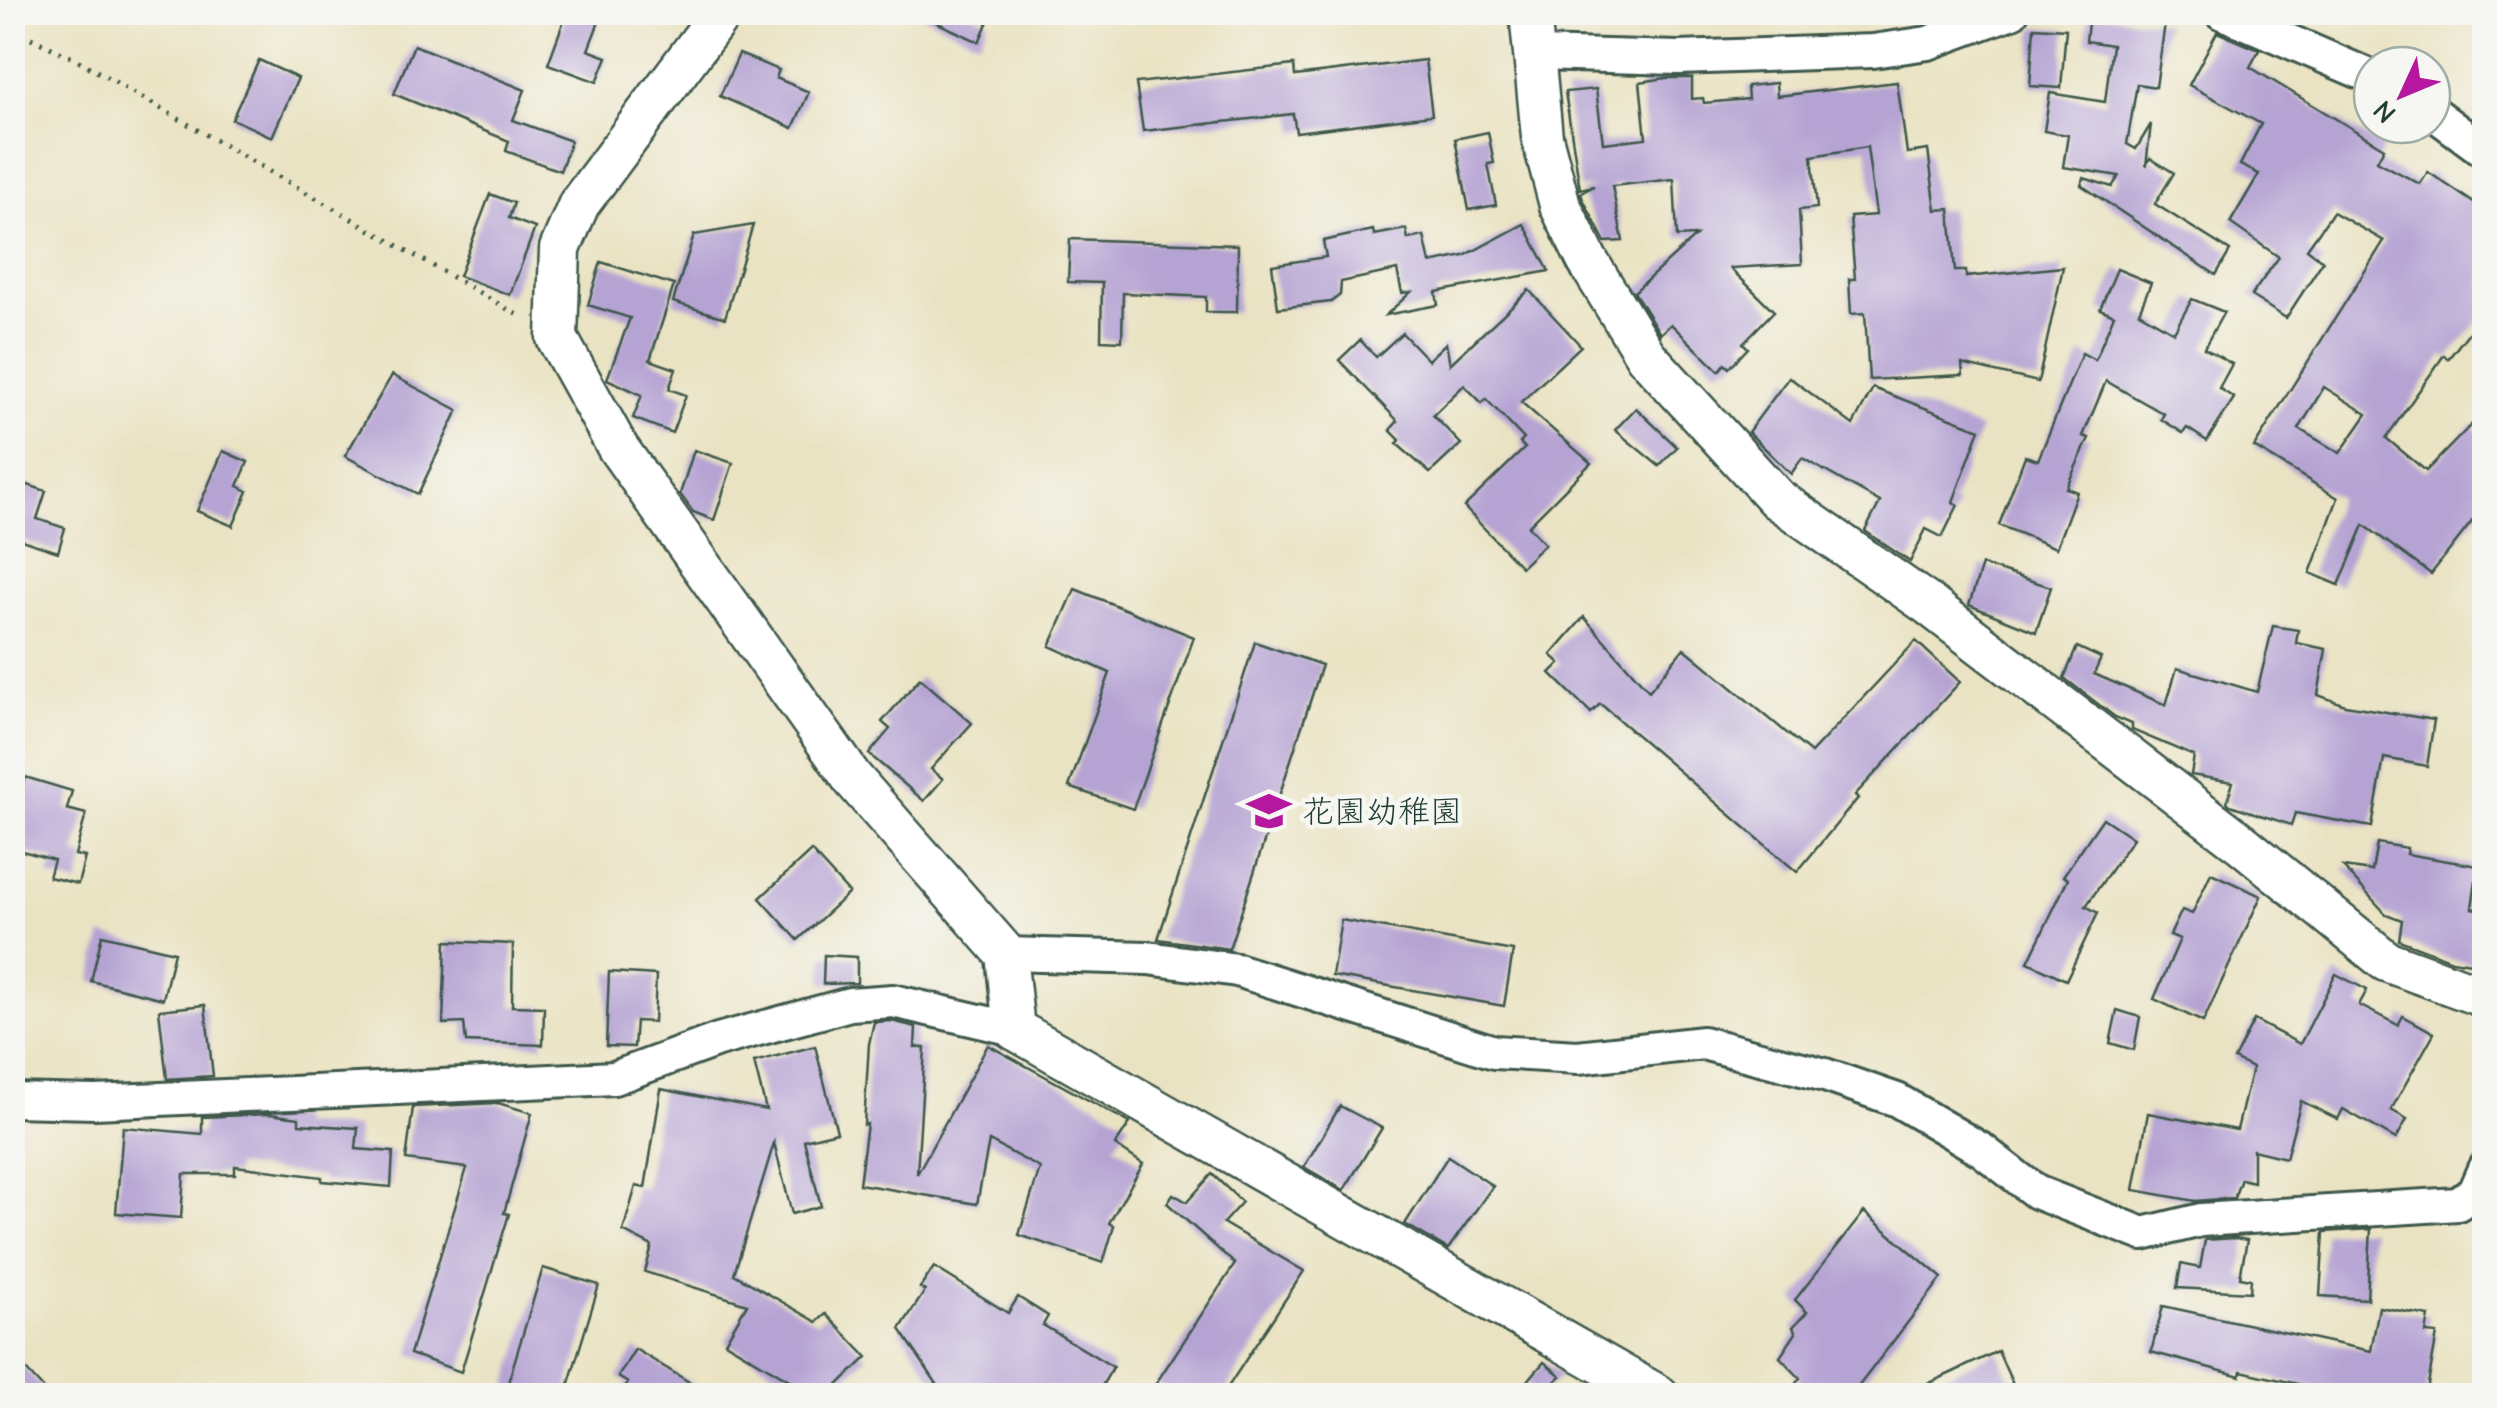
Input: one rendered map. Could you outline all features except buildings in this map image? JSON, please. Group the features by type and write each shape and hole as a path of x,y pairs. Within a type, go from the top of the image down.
{"street":[{"path":"722,12 579,204 560,248 556,338 618,448 852,778 1006,954 1014,1029"},
{"path":"1530,12 1542,137 1560,205 1587,260 1646,356 1777,500 1928,604 2241,843 2386,961 2484,997"},
{"path":"1536,54 1680,58 1873,51 1928,43 2012,12"},
{"path":"2222,12 2352,68"},
{"path":"2452,127 2484,151"},
{"path":"1006,954 1148,958 1237,970 1494,1052 1578,1058 1703,1044 1825,1075 1897,1100 1982,1150 2036,1192 2143,1234 2201,1220 2458,1204 2474,1192 2484,1170"},
{"path":"12,1100 95,1102 614,1078 850,1004 893,1001 1014,1029 1659,1396"}],"path":[{"path":"12,30 77,60 556,338"}],"place":[{"name":"花園幼稚園","path":"1269,811"}]}
